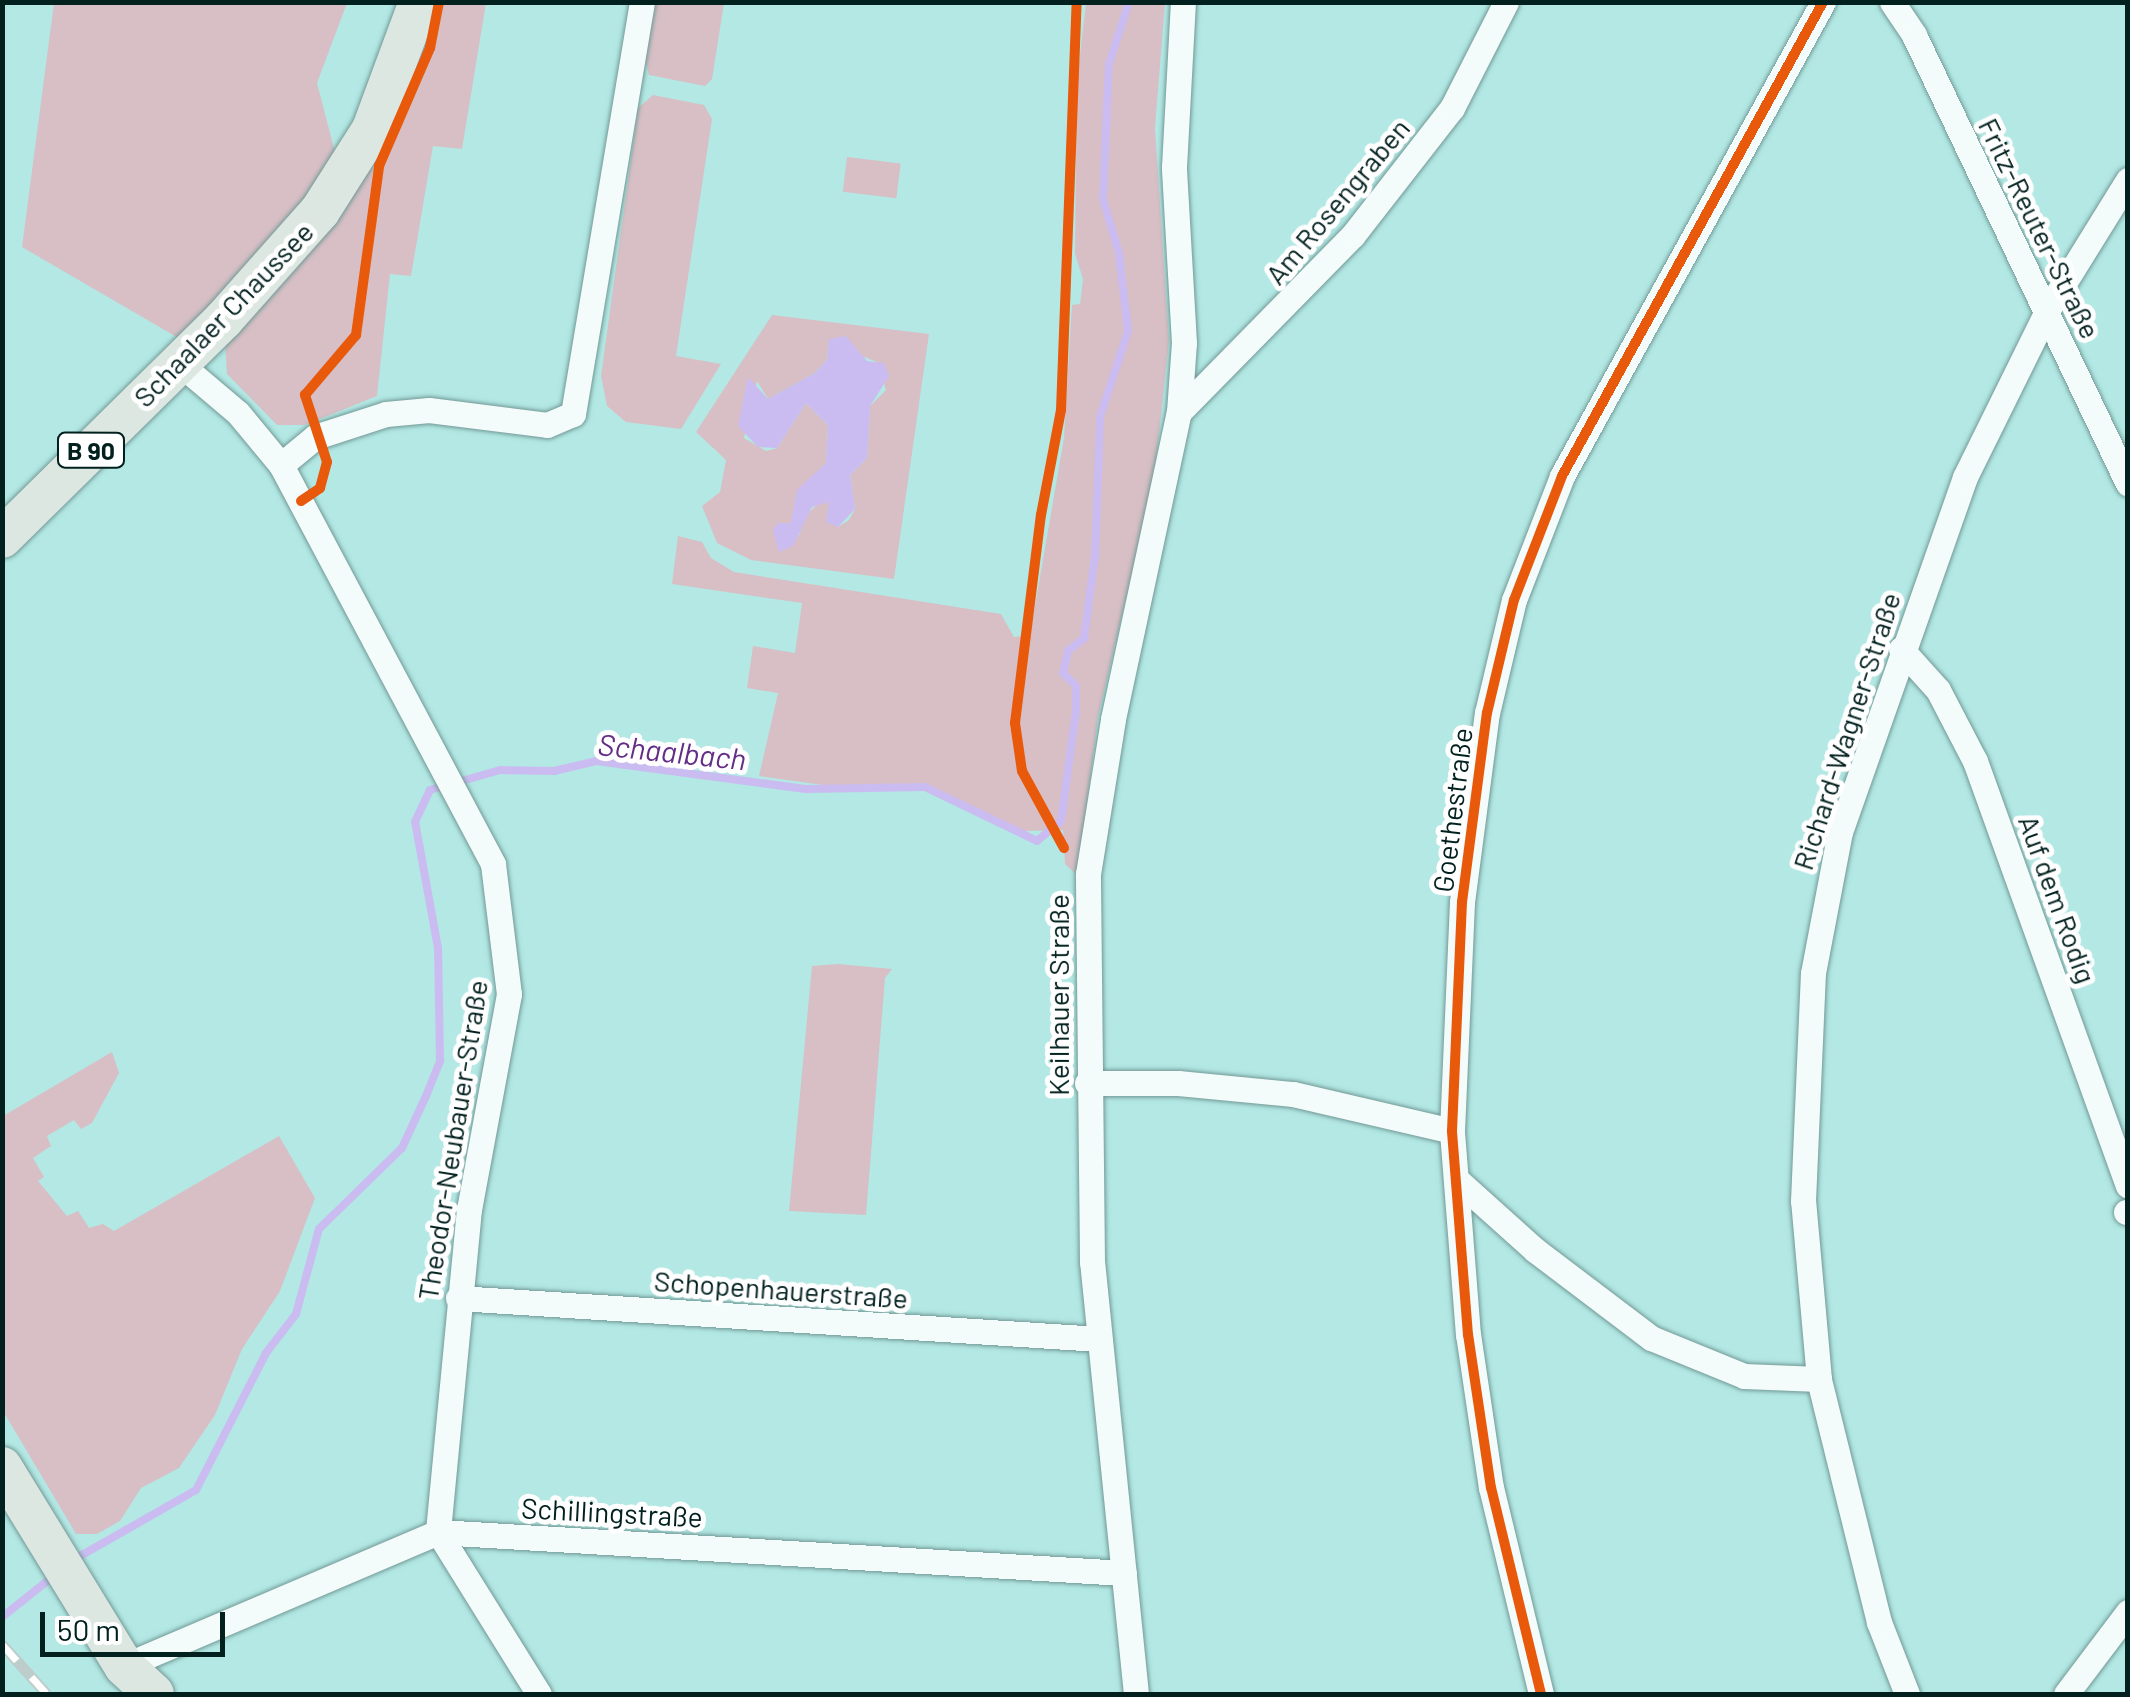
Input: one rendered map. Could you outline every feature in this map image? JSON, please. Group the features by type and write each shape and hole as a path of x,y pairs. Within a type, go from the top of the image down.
{"main road":[{"name":"Schaalaer Chaussee","path":"2,538 280,260 352,163 396,74 419,2"},
{"path":"2,1467 127,1680 154,1694"}],"street":[{"path":"281,465 315,436 386,414 430,410 547,425 573,414 642,2"},
{"name":"Keilhauer Straße","path":"1136,1694 1099,1339 1087,1083 1088,874 1113,719 1179,412 1184,343 1174,167 1184,2"},
{"name":"Am Rosengraben","path":"1179,412 1354,235 1452,108 1506,2"},
{"name":"Goethestraße","path":"1541,1694 1492,1488 1468,1335 1452,1131 1470,828 1487,713 1514,600 1562,476 1823,2"},
{"name":"Fritz-Reuter-Straße","path":"1892,2 1914,35 2048,309 2128,484"},
{"name":"Richard-Wagner-Straße","path":"1907,1694 1878,1622 1818,1379 1804,1201 1813,973 1840,832 1901,649 1965,478 2048,309 2128,180"},
{"name":"Theodor-Neubauer-Straße","path":"179,363 238,412 281,465 493,864 509,994 458,1298 438,1532"},
{"name":"Auf dem Rodig","path":"1901,649 1938,690 1975,762 2128,1185"},
{"path":"1087,1083 1178,1083 1293,1094 1452,1131"},
{"path":"1456,1180 1535,1250 1651,1338 1744,1376 1818,1379"},
{"name":"Schopenhauerstraße","path":"458,1298 1099,1339"},
{"path":"438,1532 539,1694"},
{"name":"Schillingstraße","path":"127,1680 438,1532 1124,1573"},
{"path":"2066,1694 2128,1612"}],"shaded area":[{"path":"54,3 347,3 317,83 337,160 261,258 180,339 22,247"},
{"path":"431,3 486,3 462,149 433,146 411,276 390,274 377,396 305,425 277,425 227,374 225,343"},
{"path":"652,3 724,3 712,79 705,86 649,75 645,60"},
{"path":"1086,3 1165,3 1155,128 1169,341 1154,480 1098,717 1078,876 1065,864 1063,830 1023,831 928,785 823,785 759,776 778,693 747,688 753,646 795,653 802,603 672,584 678,536 702,542 711,558 734,572 1001,614 1014,637 1030,635 1064,438 1072,305 1080,304 1083,279 1075,254 1077,81"},
{"path":"653,95 704,105 712,119 676,356 721,364 681,429 626,422 607,406 601,376 638,108"},
{"path":"847,157 901,164 896,198 843,192"},
{"path":"772,315 929,334 894,579 751,560 717,543 702,506 720,492 726,460 696,432","holes":["846,336 857,354 877,362 886,390 870,406 867,458 850,475 855,509 849,520 838,527 829,502 819,503 806,515 799,535 778,523 791,523 798,490 826,463 828,425 806,403 777,448 766,451 744,438 757,381 768,399 815,373 827,360 829,340"]},
{"path":"846,336 867,361 884,363 889,376 870,406 867,458 850,475 855,509 838,527 826,522 829,502 812,507 793,546 779,552 773,530 778,523 791,523 797,490 826,463 828,425 806,403 777,448 758,447 738,426 748,377 768,399 815,373 827,360 829,339"},
{"path":"812,966 892,969 885,978 866,1215 789,1211"},
{"path":"112,1052 119,1073 92,1123 81,1129 74,1120 47,1136 51,1146 33,1158 44,1177 38,1181 67,1216 78,1211 89,1228 103,1224 114,1231 279,1136 315,1198 280,1291 242,1349 215,1415 179,1468 141,1488 120,1521 97,1534 76,1534 3,1411 3,1116"}],"waterway":[{"name":"Schaalbach","path":"75,1559 196,1490 266,1353 296,1314 319,1229 402,1148 440,1061 438,948 415,822 430,790 500,770 554,771 596,761 807,789 925,787 1037,841 1061,821 1076,711 1076,686 1063,673 1068,651 1084,638 1095,556 1100,417 1128,331 1119,253 1103,199 1109,64 1129,2"},
{"name":"Schaalbach","path":"2,1617 56,1574"}],"railway":[{"path":"2,1644 47,1694"}],"cycle path":[{"path":"301,501 320,488 327,462 305,395 356,335 379,166 430,48 439,2"},
{"path":"1064,848 1022,771 1015,723 1041,515 1061,410 1077,2"},
{"path":"1541,1694 1491,1488 1468,1335 1452,1131 1462,902 1487,713 1514,600 1562,476 1823,2"}]}
